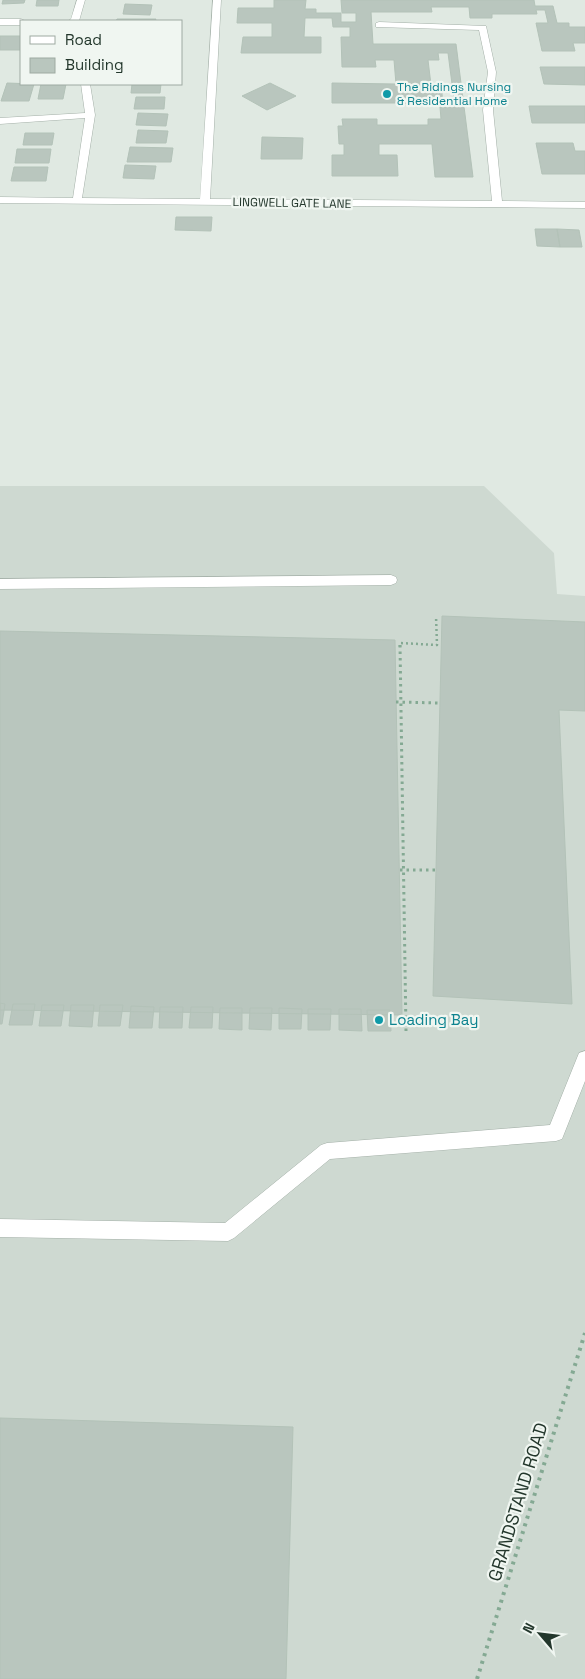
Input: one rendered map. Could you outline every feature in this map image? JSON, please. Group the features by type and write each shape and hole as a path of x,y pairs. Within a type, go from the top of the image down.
{"street":[{"path":"73,20 81,0"},
{"path":"205,202 217,0"},
{"path":"0,22 20,22"},
{"path":"379,25 483,28 492,72 488,110 497,204"},
{"path":"77,201 90,115 85,85"},
{"path":"0,121 90,115"},
{"name":"LINGWELL GATE LANE","path":"0,200 585,205"},
{"path":"0,584 391,580"},
{"path":"0,1228 228,1232 327,1151 556,1133 585,1058"}],"path":[{"path":"406,1031 398,702 400,643 437,645 436,616"},
{"path":"398,702 440,703"},
{"path":"401,870 436,870"},
{"name":"GRANDSTAND ROAD","path":"477,1679 585,1333"}],"shaded area":[{"path":"0,486 484,486 554,553 557,594 585,596 585,1679 0,1679"}],"building":[{"path":"3,0 25,0 24,3 2,4"},
{"path":"37,0 59,0 58,6 36,6"},
{"name":"The Ridings Nursing & Residential Home","path":"274,0 306,0 305,9 316,9 316,13 341,13 341,22 356,22 356,13 342,13 341,0 534,0 535,6 553,6 557,23 569,23 569,27 585,27 585,43 573,43 575,51 542,51 536,23 548,23 545,10 536,10 537,14 492,14 492,18 470,18 469,7 431,7 432,12 371,12 373,44 456,44 473,177 435,177 432,144 379,144 379,155 397,155 398,176 332,176 332,155 344,155 344,144 339,144 338,126 343,126 342,119 377,119 377,125 428,125 428,119 441,119 440,107 455,107 448,53 438,53 439,60 428,60 431,85 441,85 443,103 332,103 332,83 396,84 394,60 375,60 376,67 342,67 341,37 350,37 350,27 333,27 332,18 305,18 304,37 321,37 321,53 241,53 243,37 272,37 272,23 237,23 238,8 274,8"},
{"path":"125,4 152,5 150,15 123,14"},
{"path":"117,19 156,19 156,20"},
{"path":"0,36 20,36 20,50 0,50"},
{"name":"The Ridings Nursing & Residential Home","path":"540,67 585,67 585,85 544,84"},
{"path":"7,83 34,85 29,101 1,101"},
{"path":"270,83 296,96 267,110 242,96"},
{"path":"41,85 66,85 63,99 38,99"},
{"path":"132,85 161,85 160,93 131,93"},
{"path":"136,97 165,97 164,109 134,109"},
{"name":"The Ridings Nursing & Residential Home","path":"529,106 585,106 585,123 532,123"},
{"path":"138,113 168,114 166,126 136,125"},
{"path":"138,130 168,131 166,143 136,143"},
{"path":"25,133 54,133 52,145 23,145"},
{"path":"262,137 303,138 302,159 261,159"},
{"name":"The Ridings Nursing & Residential Home","path":"536,143 573,143 575,151 585,151 585,174 542,174"},
{"path":"130,147 173,148 171,162 127,162"},
{"path":"17,149 51,149 49,163 15,163"},
{"path":"125,165 156,166 154,179 123,178"},
{"path":"14,167 48,167 46,181 11,181"},
{"path":"176,217 212,217 211,231 175,230"},
{"path":"535,229 557,229 560,247 537,246"},
{"path":"557,229 579,230 582,247 560,247"},
{"path":"442,616 585,622 585,711 559,710 572,1004 433,996"},
{"path":"0,631 395,640 402,1015 0,1010"},
{"path":"0,1003 5,1004 2,1024 0,1024"},
{"path":"13,1004 35,1004 32,1025 9,1025"},
{"path":"42,1005 64,1005 61,1026 39,1026"},
{"path":"71,1005 94,1005 92,1027 69,1026"},
{"path":"100,1005 123,1005 120,1026 98,1026"},
{"path":"131,1006 154,1007 152,1028 129,1028"},
{"path":"160,1007 183,1007 182,1028 159,1028"},
{"path":"191,1007 213,1007 212,1028 189,1028"},
{"path":"220,1008 242,1008 242,1030 219,1029"},
{"path":"250,1008 272,1008 271,1030 249,1029"},
{"path":"279,1008 302,1009 301,1029 279,1029"},
{"path":"308,1009 331,1009 330,1030 308,1030"},
{"name":"Loading Bay","path":"339,1009 361,1009 362,1031 339,1030"},
{"name":"Loading Bay","path":"367,1010 390,1010 391,1031 368,1031"},
{"path":"0,1418 293,1427 286,1679 0,1679"}],"place":[{"name":"The Ridings Nursing & Residential Home","path":"387,94"},
{"name":"Loading Bay","path":"379,1020"}]}
